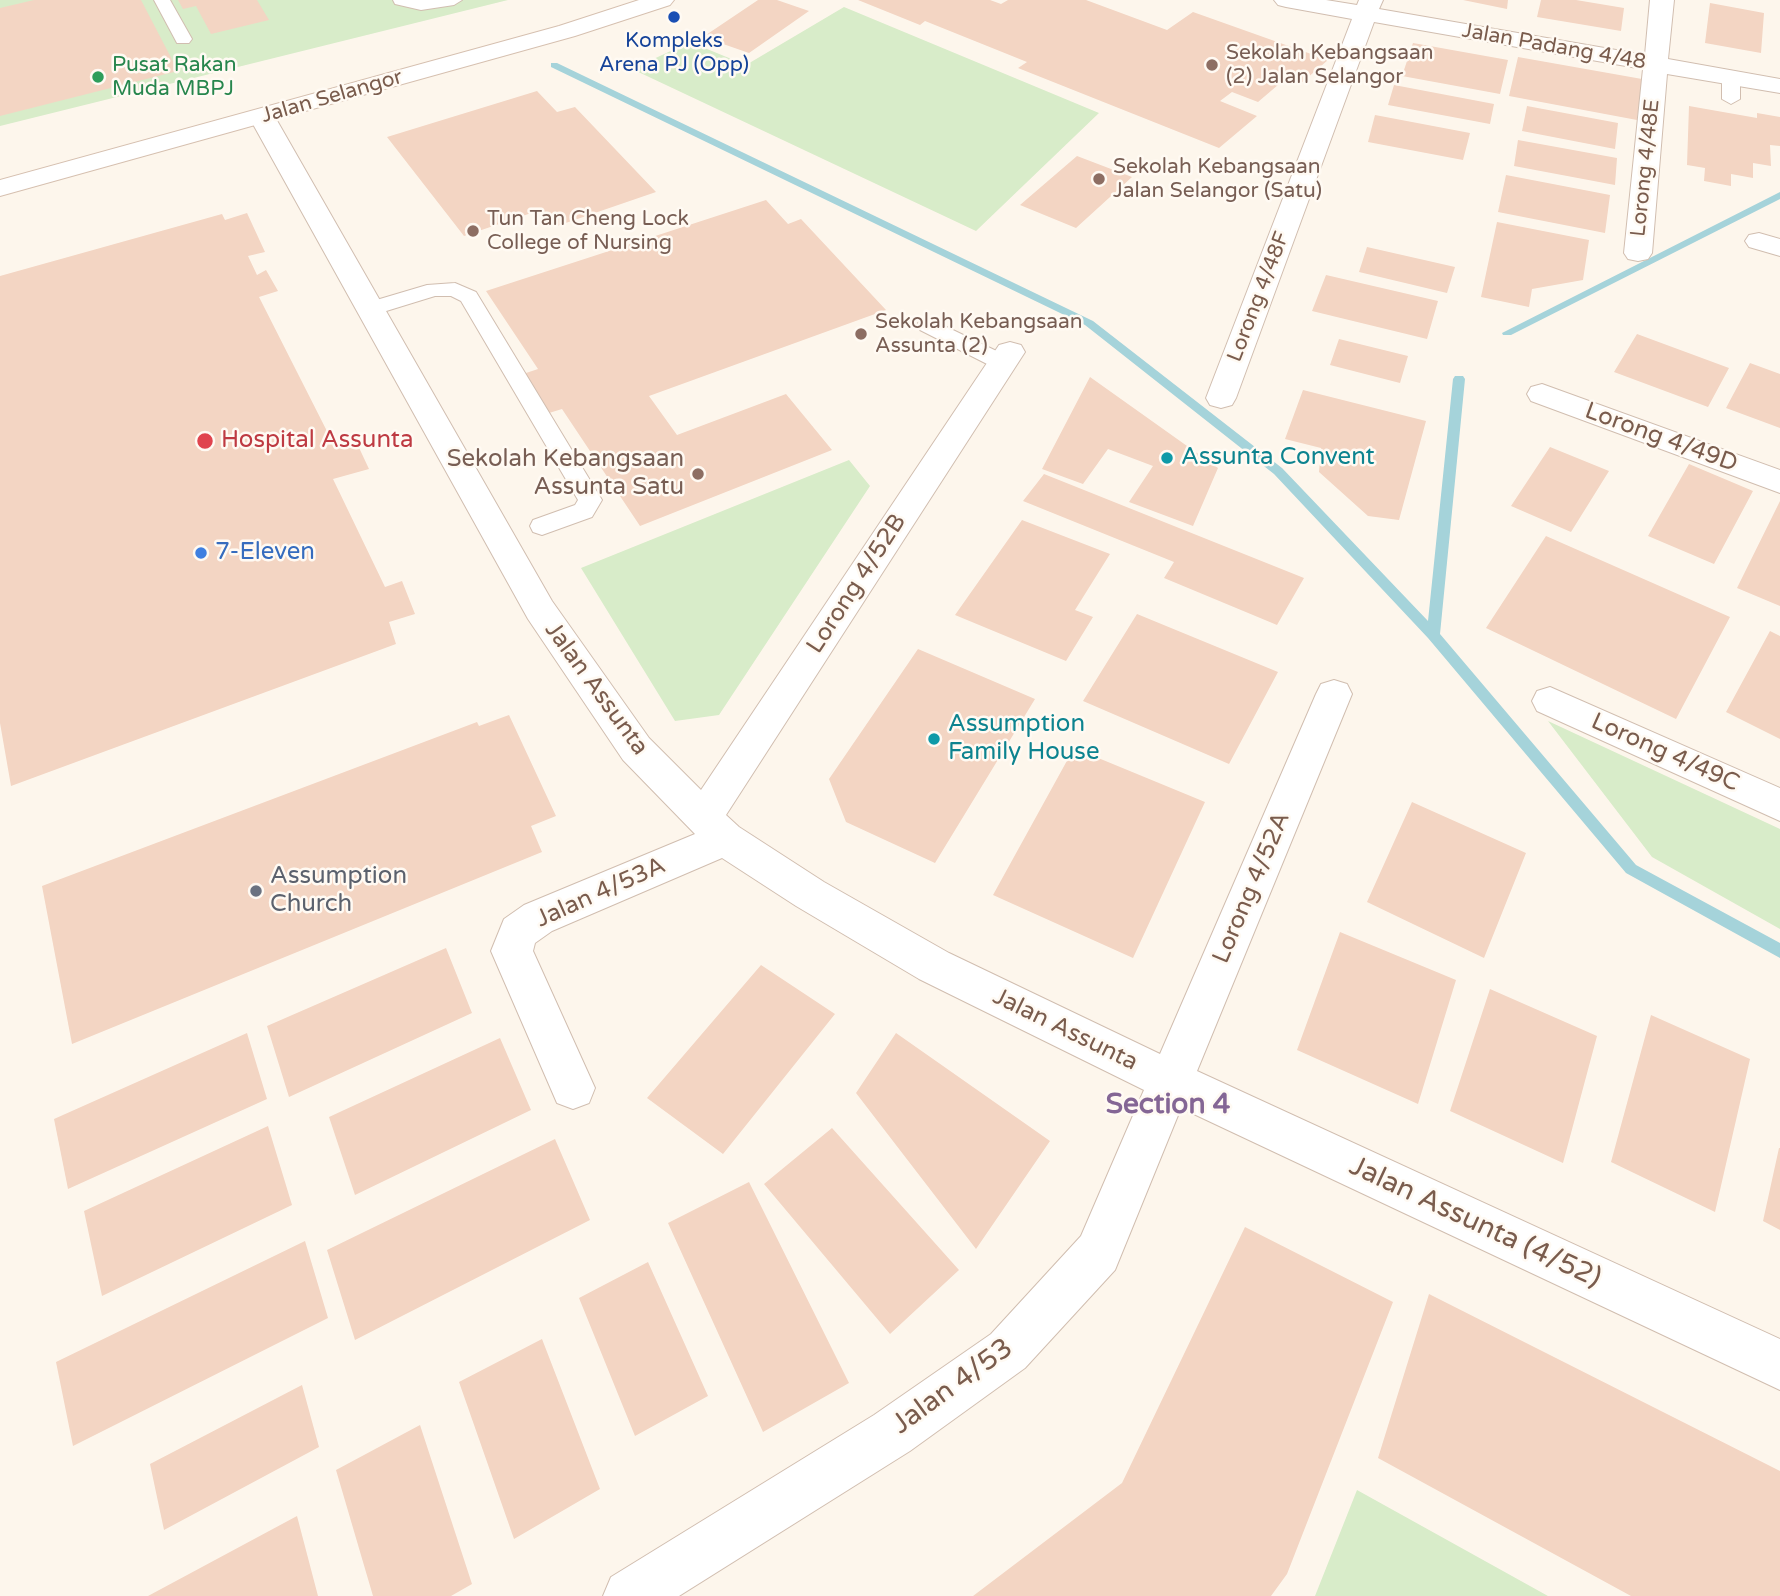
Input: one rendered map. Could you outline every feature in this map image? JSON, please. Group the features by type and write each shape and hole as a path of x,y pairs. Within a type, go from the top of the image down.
{"street":[{"name":"Jalan Selangor","path":"0,188 579,28 662,0"},
{"name":"Jalan Padang 4/48","path":"1286,0 1368,7 1656,65 1731,88 1780,86"},
{"name":"Lorong 4/48E","path":"1638,253 1662,0"},
{"name":"Lorong 4/48F","path":"1221,398 1368,7"},
{"name":"Jalan Selangor","path":"90,138 414,52 547,13"},
{"name":"Jalan Assunta","path":"262,117 540,610 636,749 714,828 810,894 934,966 1171,1081"},
{"name":"Lorong 4/52B","path":"714,828 1007,357"},
{"name":"Lorong 4/49D","path":"1542,394 1780,482"},
{"name":"Lorong 4/52A","path":"1171,1081 1334,694"},
{"name":"Lorong 4/49C","path":"1550,701 1780,805"},
{"name":"Jalan 4/53A","path":"573,1088 512,951 519,932 538,918 714,828"},
{"name":"Jalan Assunta (4/52)","path":"1171,1081 1780,1365"},
{"name":"Jalan 4/53","path":"658,1588 892,1433 1008,1351 1098,1253 1171,1081"}],"lane":[{"path":"162,0 183,40"},
{"path":"401,0 421,5 454,0"},
{"path":"370,309 434,290 455,289 469,297 590,500 584,511 541,526"},
{"path":"928,325 1007,357"}],"green space":[{"name":"Pusat Rakan Muda MBPJ","path":"0,0 508,0 0,126"},
{"path":"844,7 1099,113 976,231 632,69 690,42 746,65"},
{"path":"849,460 870,486 719,715 675,721 581,568"},
{"path":"1548,721 1780,829 1780,929 1652,857"},
{"path":"1357,1490 1548,1596 1315,1596"}],"building":[{"path":"34,0 141,0 178,71 0,116 0,8"},
{"path":"178,0 257,0 269,20 211,34 196,6 183,9"},
{"path":"758,0 777,0 809,11 749,53 703,37"},
{"path":"858,0 990,0 1001,4 1008,0 1086,0 1167,30 1193,12 1328,60 1299,85 1285,79 1258,102 1232,92 1220,101 1257,116 1219,148 1018,68 1027,62 925,21 920,25"},
{"path":"1463,0 1508,0 1507,9"},
{"path":"1541,0 1576,0 1624,8 1621,31 1537,17"},
{"path":"1710,3 1764,13 1761,53 1705,43"},
{"path":"1413,43 1508,60 1500,94 1402,76"},
{"path":"1518,57 1642,79 1637,120 1509,96"},
{"path":"1394,85 1494,104 1490,124 1388,105"},
{"path":"537,91 557,112 575,107 656,192 554,227 540,210 464,236 387,137"},
{"path":"1527,106 1618,123 1615,149 1522,131"},
{"path":"1689,106 1757,118 1757,113 1780,117 1780,146 1770,145 1771,166 1753,163 1753,178 1731,174 1731,186 1704,181 1705,168 1687,165"},
{"path":"1375,115 1470,133 1463,160 1368,142"},
{"path":"1518,140 1617,158 1615,185 1514,166"},
{"path":"1077,156 1132,177 1076,228 1020,205"},
{"path":"1506,175 1610,195 1605,233 1498,212"},
{"path":"766,200 788,224 801,219 886,310 649,396 677,435 786,394 832,450 640,526 562,409 549,413 523,374 538,369 486,291"},
{"name":"Hospital Assunta","path":"247,213 265,252 248,256 257,275 266,270 278,291 259,297 334,445 354,437 369,469 333,479 385,587 402,581 415,614 389,622 396,644 11,786 0,723 0,276 222,214 225,220"},
{"path":"1497,222 1589,240 1583,280 1532,289 1529,307 1481,297"},
{"path":"1367,247 1455,267 1447,293 1359,272"},
{"path":"1326,275 1438,301 1427,339 1312,311"},
{"path":"1637,334 1729,368 1708,407 1614,372"},
{"path":"1339,339 1408,356 1400,383 1330,365"},
{"path":"1750,363 1780,374 1780,428 1726,408"},
{"name":"Assunta Convent","path":"1090,377 1218,468 1193,526 1129,502 1153,466 1108,449 1083,484 1042,469"},
{"path":"1303,390 1426,421 1399,520 1368,516 1319,472 1321,448 1285,439"},
{"path":"1550,447 1609,471 1571,532 1511,506"},
{"path":"1689,464 1753,491 1714,564 1648,536"},
{"path":"1044,474 1304,578 1277,625 1164,578 1174,562 1023,501"},
{"path":"1780,501 1780,606 1737,588"},
{"path":"1022,520 1110,554 1075,610 1093,617 1066,661 955,615"},
{"path":"1546,536 1730,617 1676,719 1486,628"},
{"path":"1137,614 1278,672 1229,764 1083,701"},
{"path":"1770,631 1780,636 1780,739 1726,712"},
{"name":"Assumption Family House","path":"918,649 1035,699 935,863 846,822 829,779"},
{"path":"509,715 556,816 531,826 542,852 72,1044 42,886 477,722 479,726"},
{"path":"1074,748 1205,802 1133,958 993,895"},
{"path":"1412,802 1526,853 1484,958 1367,902"},
{"path":"1340,932 1456,980 1418,1104 1297,1050"},
{"path":"446,948 472,1013 289,1097 267,1026"},
{"path":"761,965 835,1014 723,1154 647,1098"},
{"path":"1490,989 1597,1036 1563,1163 1450,1111"},
{"path":"1651,1015 1750,1059 1715,1212 1611,1162"},
{"path":"247,1033 267,1099 68,1189 54,1119"},
{"path":"896,1033 1050,1141 976,1249 856,1093"},
{"path":"500,1038 531,1110 355,1195 329,1117"},
{"path":"268,1126 292,1205 102,1296 84,1211"},
{"path":"832,1128 959,1270 890,1334 764,1184"},
{"path":"555,1139 590,1220 355,1340 327,1250"},
{"path":"1780,1148 1780,1230 1763,1221"},
{"path":"749,1182 849,1383 763,1432 668,1223"},
{"path":"1245,1227 1393,1302 1287,1574 1271,1596 973,1596 1122,1483"},
{"path":"305,1241 328,1318 73,1446 56,1362"},
{"path":"648,1262 708,1396 635,1436 579,1298"},
{"path":"1429,1294 1780,1471 1780,1596 1631,1596 1378,1458"},
{"path":"542,1339 600,1489 514,1539 459,1382"},
{"path":"302,1385 319,1447 164,1530 150,1464"},
{"path":"420,1425 472,1584 451,1596 373,1596 336,1470"},
{"path":"297,1516 318,1596 148,1596"}],"waterway":[{"path":"554,65 1089,323 1278,471 1433,635"},
{"path":"1507,333 1780,195"},
{"path":"1433,635 1459,379"},
{"path":"1433,635 1631,869 1780,951"}],"place":[{"name":"Kompleks Arena PJ (Opp)","path":"674,17"},
{"name":"Sekolah Kebangsaan (2) Jalan Selangor","path":"1212,65"},
{"name":"Pusat Rakan Muda MBPJ","path":"98,77"},
{"name":"Sekolah Kebangsaan Jalan Selangor (Satu)","path":"1099,179"},
{"name":"Tun Tan Cheng Lock College of Nursing","path":"473,231"},
{"name":"Sekolah Kebangsaan Assunta (2)","path":"861,334"},
{"name":"Hospital Assunta","path":"205,441"},
{"name":"Assunta Convent","path":"1167,458"},
{"name":"Sekolah Kebangsaan Assunta Satu","path":"698,474"},
{"name":"7-Eleven","path":"201,553"},
{"name":"Assumption Family House","path":"934,739"},
{"name":"Assumption Church","path":"256,891"}],"district":[{"name":"Section 4","path":"1168,1106"}]}
